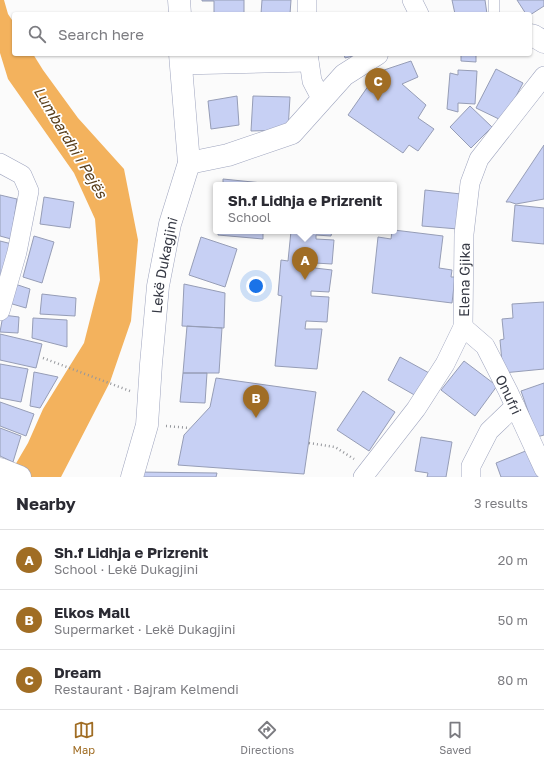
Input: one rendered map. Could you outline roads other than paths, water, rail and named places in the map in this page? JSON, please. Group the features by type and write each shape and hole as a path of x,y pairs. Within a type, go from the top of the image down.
{"street":[{"path":"179,0 180,12"},
{"path":"307,0 307,12"},
{"path":"412,0 418,12"},
{"path":"532,36 544,42"},
{"path":"189,163 228,155 292,133 344,75 374,56"},
{"path":"180,59 309,58 312,81 322,100"},
{"name":"Lekë Dukagjini","path":"132,477 148,425 151,364 158,286 170,224 189,163 180,59"},
{"name":"Elena Gjika","path":"366,473 416,409 445,364 463,327 464,234 470,183 479,159 544,76"},
{"path":"0,163 22,175 30,191 17,252 0,311"},
{"name":"Onufri","path":"463,327 485,346 544,469"},
{"path":"470,477 471,466 489,431 515,406"}],"lane":[{"path":"494,0 494,12"}],"water":[{"name":"Lumbardhi i Pejës","path":"0,0 4,0 8,14 12,20 12,56 34,56 78,118 124,169 138,240 131,321 110,382 61,477 8,477 28,443 43,409 84,343 100,280 95,219 74,173 8,79 0,53"}],"place":[{"name":"Dream","path":"378,101"},
{"name":"Sh.f Lidhja e Prizrenit","path":"305,280"},
{"name":"Elkos Mall","path":"256,418"}]}
